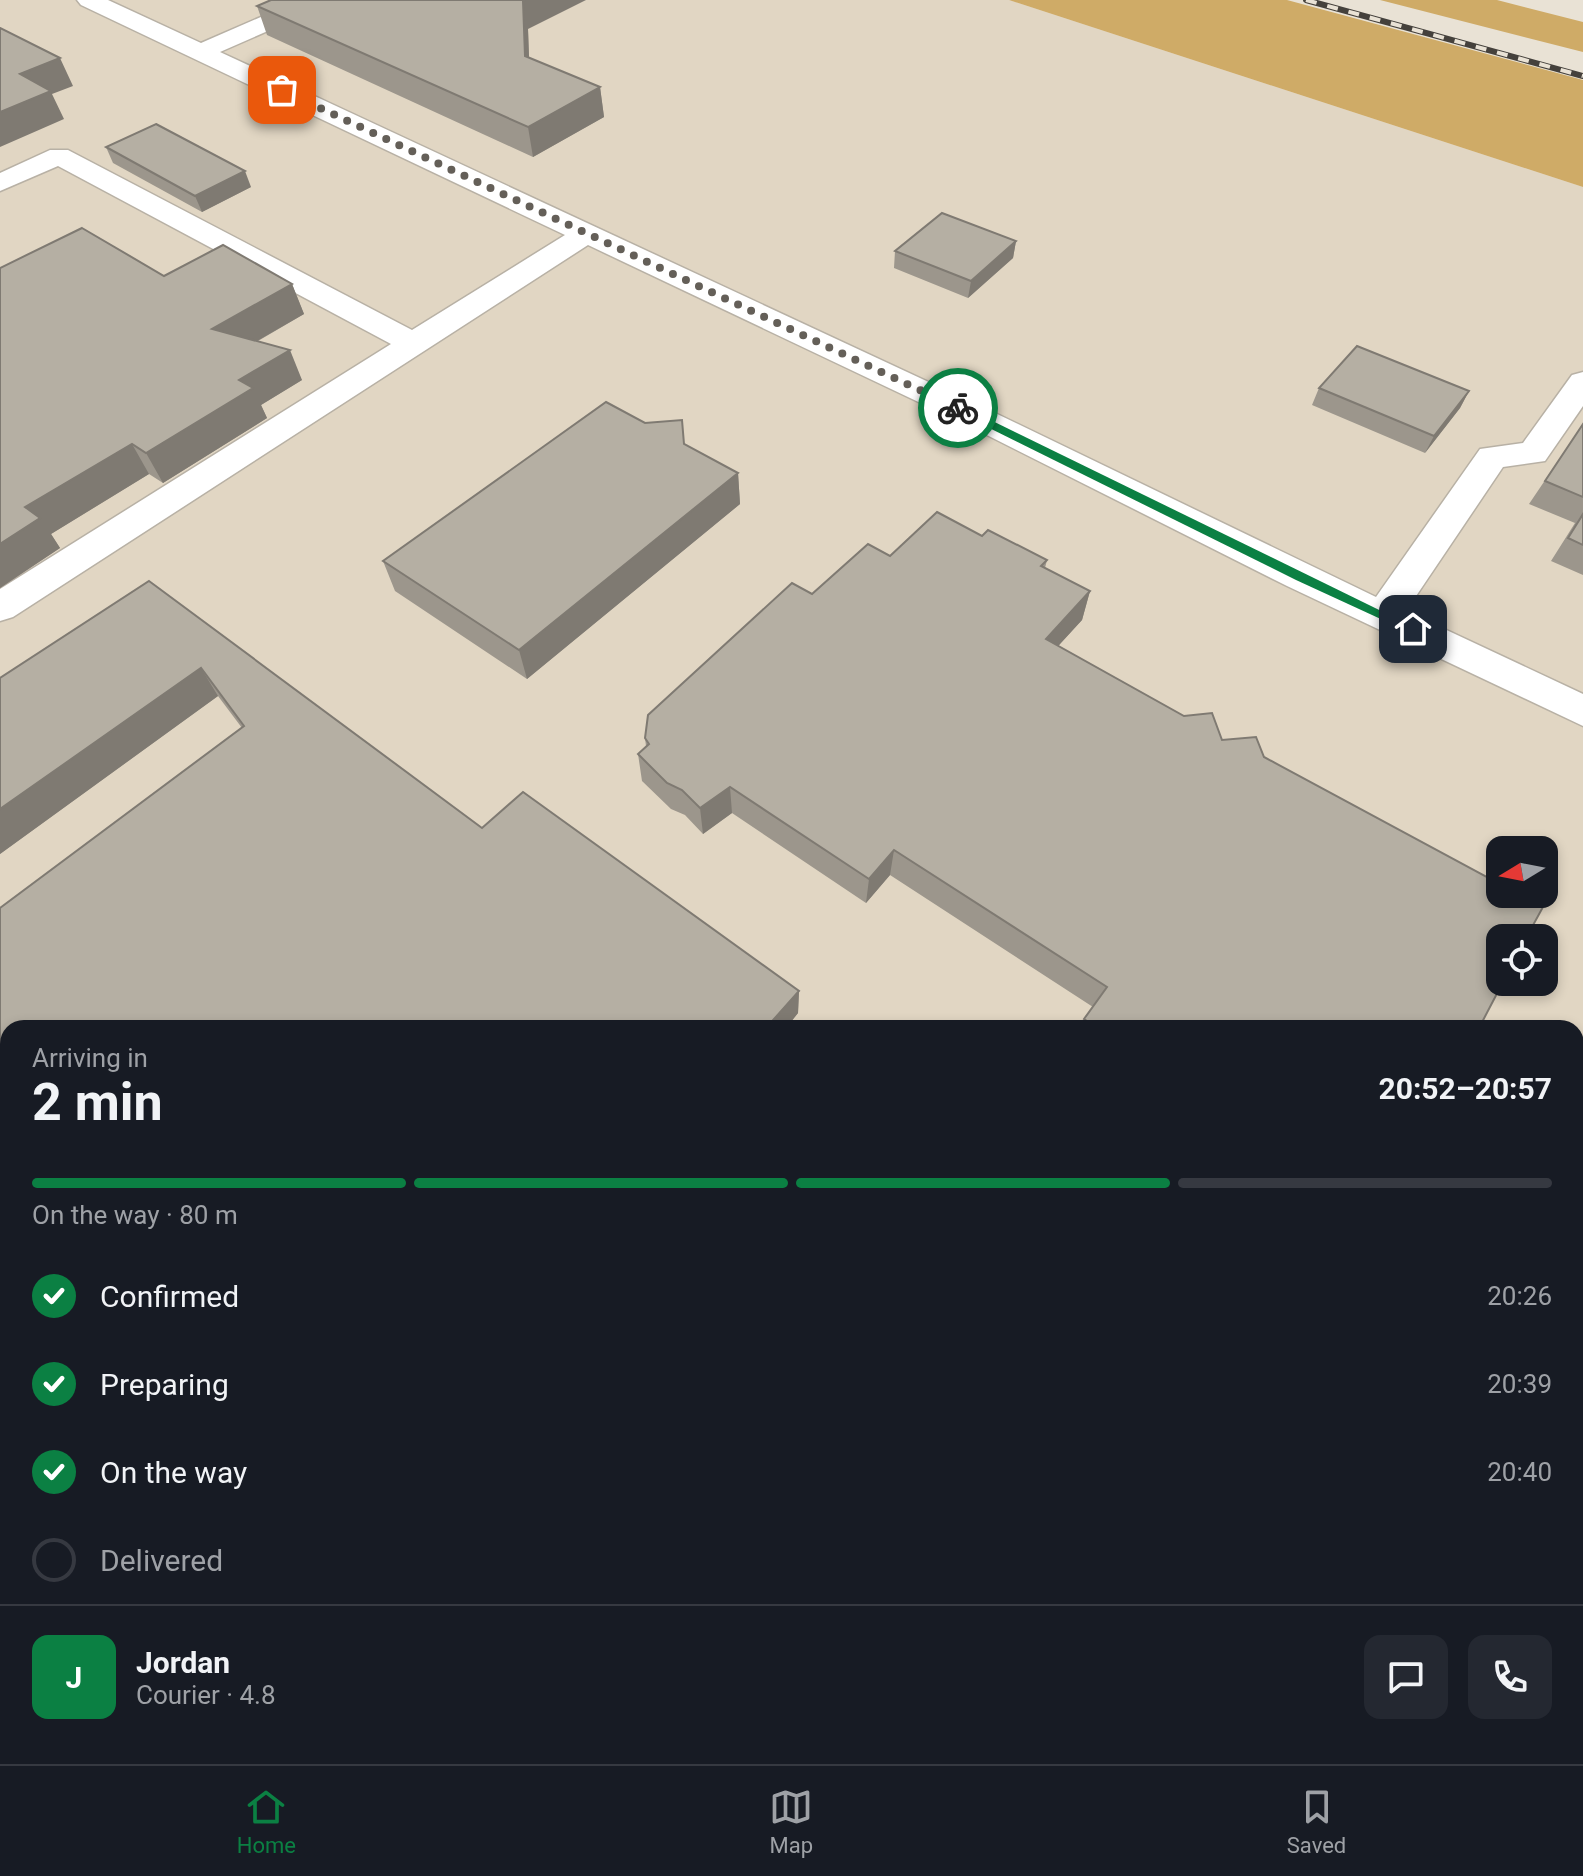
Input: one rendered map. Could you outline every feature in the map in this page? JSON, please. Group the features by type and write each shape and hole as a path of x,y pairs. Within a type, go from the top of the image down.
{"street":[{"path":"89,0 981,419 1300,577 1583,711"},
{"path":"201,52 319,0"},
{"path":"0,183 59,156 413,343"},
{"path":"0,607 587,233"},
{"path":"1384,615 1492,457 1533,453 1583,382"}],"shaded area":[{"path":"0,0 1009,0 1583,187 1583,1020 0,1020"},
{"path":"1009,0 1287,0 1583,80 1583,187"},
{"path":"1380,0 1497,0 1583,22 1583,52"}],"building":[{"path":"271,0 525,0 525,56 600,87 528,127 257,6"},
{"path":"0,28 60,58 20,74 51,91 0,112"},
{"path":"156,124 245,171 195,196 106,147"},
{"path":"942,213 1016,241 971,281 895,251"},
{"path":"82,228 164,276 223,245 292,284 212,329 290,350 239,380 253,388 146,453 132,444 25,507 40,518 0,544 0,268"},
{"path":"1357,346 1469,391 1434,436 1319,388"},
{"path":"606,402 645,423 682,420 684,444 738,473 519,650 383,561"},
{"path":"1583,424 1583,497 1545,481"},
{"path":"937,512 982,536 988,530 1047,560 1041,566 1090,591 1046,639 1184,716 1212,713 1222,740 1256,737 1264,757 1486,876 1486,908 1542,908 1534,924 1486,924 1486,996 1496,996 1483,1020 1085,1020 1107,987 894,850 869,879 730,787 700,808 682,790 667,783 638,754 649,744 645,738 648,715 792,583 812,594 868,544 890,556"},
{"path":"1583,514 1583,545 1568,538"},
{"path":"149,581 482,828 523,792 799,991 773,1020 0,1020 0,908 244,726 201,668 0,809 0,678"}],"railway":[{"path":"1306,0 1583,76"}],"way so far":[{"path":"282,90 958,408"}],"route":[{"path":"958,408 1300,577 1413,629"}]}
